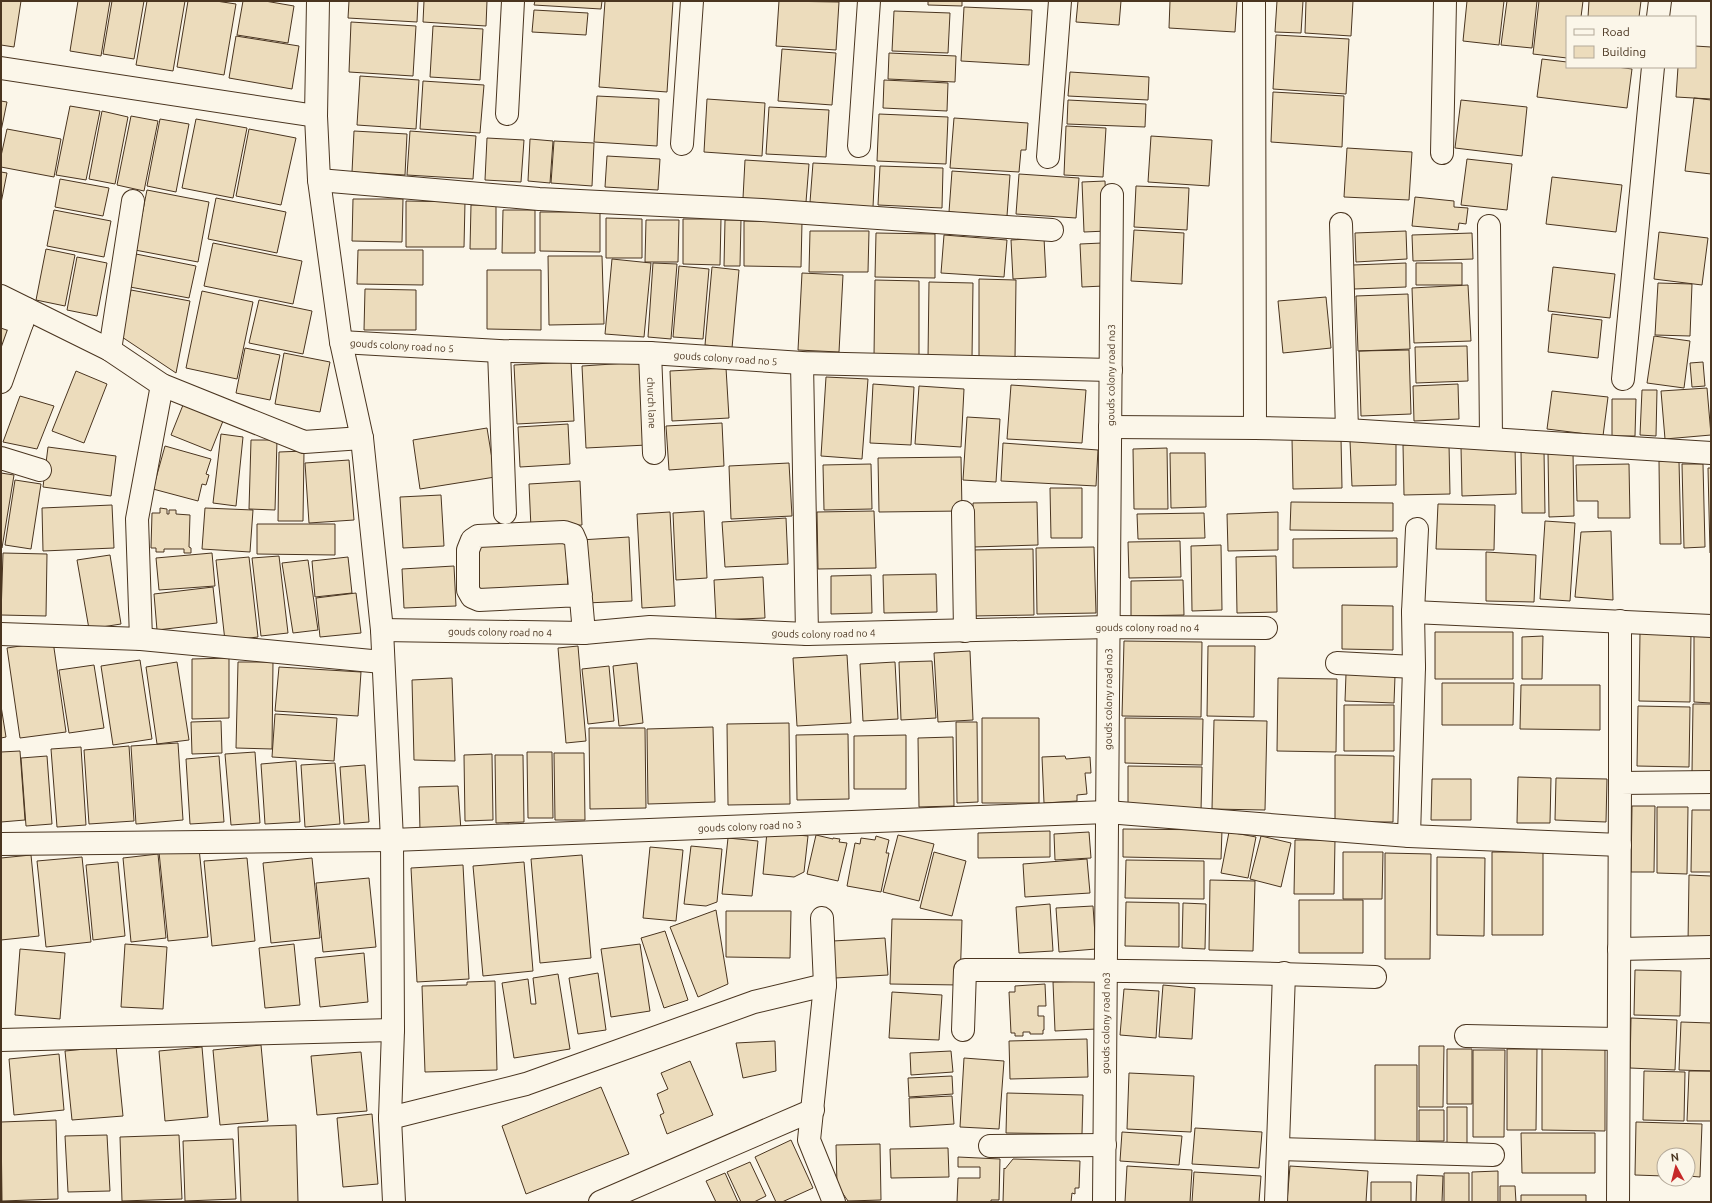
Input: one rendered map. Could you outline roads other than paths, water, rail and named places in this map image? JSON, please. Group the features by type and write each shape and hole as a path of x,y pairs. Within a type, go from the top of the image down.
{"street":[{"path":"318,1 316,116 319,180 341,342 362,438 382,630 382,662 392,840 393,1030 390,1118 394,1202"},
{"path":"508,114 513,1"},
{"path":"682,144 692,1"},
{"path":"859,146 869,1"},
{"path":"1048,157 1060,1"},
{"path":"1254,1 1255,428"},
{"path":"1442,152 1445,1"},
{"path":"1658,16 1660,1"},
{"path":"1,68 316,116"},
{"path":"1623,379 1653,68"},
{"path":"319,180 539,199 762,210 1052,230"},
{"name":"gouds colony road no3","path":"1104,1202 1112,196"},
{"path":"110,350 133,201"},
{"path":"1341,224 1347,430"},
{"path":"1489,226 1491,439"},
{"path":"1,296 24,316 110,350 162,385 304,442 362,438"},
{"path":"1,316 24,316"},
{"path":"1,382 24,316"},
{"name":"gouds colony road no 5","path":"341,342 499,351 650,353 802,363 1111,370"},
{"path":"499,351 505,512"},
{"name":"church lane","path":"650,353 654,453"},
{"path":"802,363 807,634"},
{"path":"141,639 137,519 162,385"},
{"path":"1110,427 1347,430 1711,453"},
{"path":"1,458 40,470"},
{"path":"963,512 965,631"},
{"path":"1409,836 1414,667 1413,612 1417,529"},
{"path":"581,595 479,600 472,597 468,590 468,550 472,540 478,536 564,532 573,535 576,542 581,595 584,633"},
{"path":"522,598 522,632"},
{"path":"1413,612 1620,620 1711,626"},
{"path":"1618,1202 1620,620"},
{"name":"gouds colony road no 4","path":"382,630 584,633 650,627 807,634 1109,627 1266,628"},
{"path":"1,634 141,639 382,662"},
{"path":"1337,663 1414,667"},
{"path":"1620,783 1711,782"},
{"name":"gouds colony road no 3","path":"1,844 392,840 1107,812 1409,836 1620,845"},
{"path":"822,918 825,985 809,1140 834,1202"},
{"path":"1619,948 1711,947"},
{"path":"963,1030 965,970 1106,970 1284,973 1375,977"},
{"path":"1276,1202 1284,973"},
{"path":"390,1118 526,1084 754,1002 825,985"},
{"path":"1,1040 393,1030"},
{"path":"1466,1036 1618,1039"},
{"path":"600,1202 813,1110"},
{"path":"990,1146 1104,1145"},
{"path":"1278,1149 1493,1155"}]}
